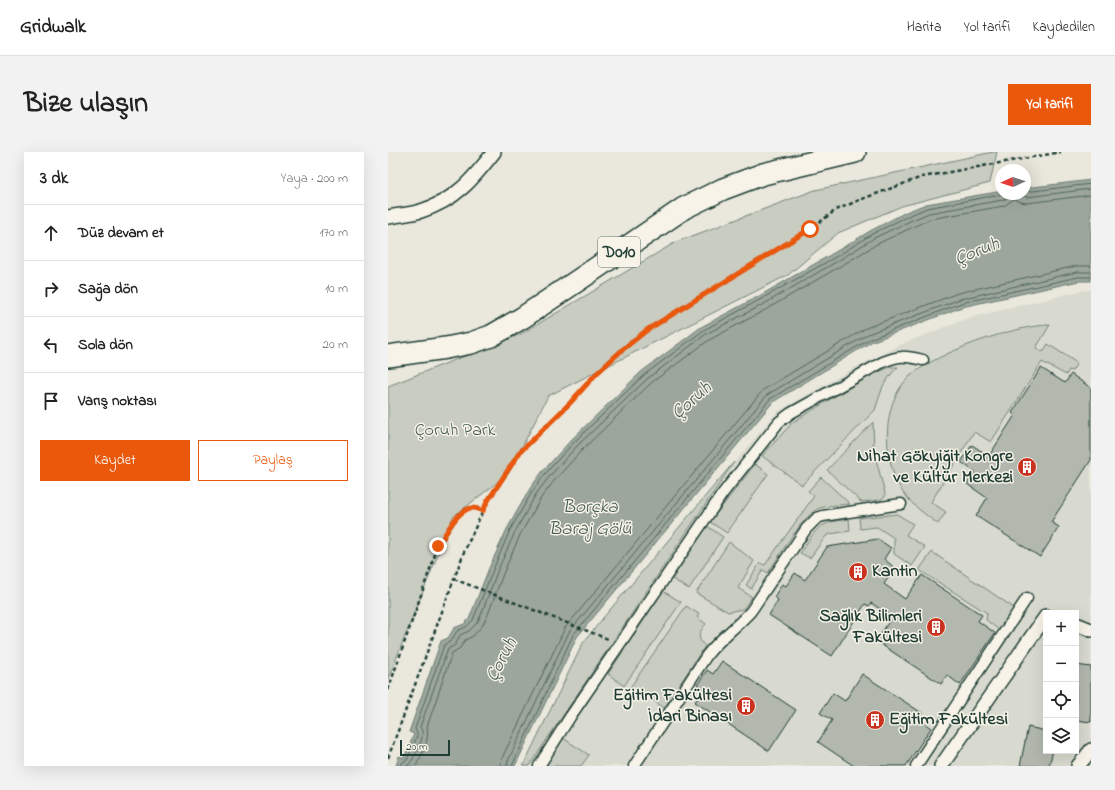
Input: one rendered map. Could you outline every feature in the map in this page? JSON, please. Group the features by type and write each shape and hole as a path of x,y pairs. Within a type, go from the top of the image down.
{"main road":[{"name":"D010","path":"388,356 459,346 491,336 522,318 684,208 723,189 763,174 855,152"}],"street":[{"path":"388,217 420,211 435,206 450,198 475,177 494,152"},
{"path":"539,766 570,717 724,493 779,422 791,413 894,357 905,356 923,360"},
{"path":"634,766 707,655 720,640 751,611 806,529 813,522 823,516 901,504"},
{"path":"916,766 1027,598"},
{"path":"941,766 1043,620"},
{"path":"1079,625 1091,630"},
{"path":"1078,766 1091,750"}],"path":[{"path":"388,758 464,552 487,502 520,452 570,403 595,375 622,350 647,330 810,229 836,210 922,177 1061,152"},
{"path":"388,690 438,546 459,514 468,508 475,508 483,511"},
{"path":"454,579 592,632"}],"shaded area":[{"path":"1085,290 1091,290 1091,766 523,766 583,643 777,412 854,368 902,344 968,318"}],"green space":[{"name":"Çoruh Park","path":"997,152 990,183 902,206 838,233 788,275 548,396 508,474 453,517 388,679 388,386 521,334 676,242 815,190"},
{"path":"1050,325 1036,348 1043,352 1048,344 1077,363 1072,371 1069,370 1066,375 1042,362 991,442 974,432 931,502 946,512 938,524 924,514 904,494 891,466 887,434 893,402 900,389 909,377 921,368 956,350 997,335 1035,326"},
{"path":"890,367 898,367 883,386 875,410 802,485 762,456 793,422 867,377"},
{"path":"873,422 874,452 885,497 880,500 861,502 827,470"},
{"path":"734,462 529,766 523,766 583,643"},
{"path":"755,464 768,474 727,533 710,522"},
{"path":"821,477 850,504 820,508 807,518 799,527 768,573 763,570 751,589 746,585 760,563 765,565 814,496 808,491"},
{"path":"897,514 913,524 906,535 925,547 912,566 894,554 894,538 877,527 860,529 859,518"},
{"path":"849,519 850,531 826,536 810,558 800,553 819,528 830,522"},
{"path":"707,526 723,537 689,589 672,579"},
{"path":"729,542 754,561 738,588 752,597 743,609 728,612 696,593"},
{"path":"932,552 1014,608 999,630 986,620 987,613 919,570"},
{"path":"663,591 681,602 624,686 608,674"},
{"path":"686,606 699,614 697,617 706,624 700,635 700,640 705,646 664,708 637,689 634,692 629,689"},
{"path":"563,738 589,755 581,766 546,766"}],"water":[{"name":"Borçka Baraj Gölü","path":"1091,180 1091,281 1079,281 962,307 871,342 773,402 577,637 515,766 396,766 399,756 404,758 414,734 409,732 441,641 448,638 454,628 464,624 469,619 489,568 507,529 529,490 542,472 571,440 641,372 701,327 759,296 870,231 906,212 926,204 995,192 995,200 1031,200 1031,187"}],"building":[{"name":"Nihat Gökyiğit Kongre ve Kültür Merkezi","path":"1041,368 1065,383 1071,374 1091,388 1091,460 1051,522 1059,527 1040,557 976,516 987,498 967,484 975,472 961,462 972,445 989,456 1015,415 1012,413"},
{"path":"878,539 891,548 884,559 895,568 884,584 905,599 922,575 982,615 978,621 995,633 960,685 947,675 941,684 876,641 892,617 871,603 869,606 865,604 832,656 769,615 778,600 774,597 782,584 786,586 795,573 805,580 827,547"},
{"name":"Eğitim Fakültesi İdari Binası","path":"722,661 796,710 769,751 695,702 704,689 697,685 707,670 713,674"},
{"path":"1079,665 1091,667 1091,722 1079,720"},
{"name":"Eğitim Fakültesi","path":"862,674 922,713 918,719 931,728 906,766 854,766 818,742 832,720 820,713 833,693 845,701"},
{"path":"1028,727 1043,730 1043,754 1052,754 1049,766 1020,766"}],"place":[{"name":"Nihat Gökyiğit Kongre ve Kültür Merkezi","path":"1027,467"},
{"name":"Kantin","path":"858,572"},
{"name":"Sağlık Bilimleri Fakültesi","path":"936,627"},
{"name":"Eğitim Fakültesi İdari Binası","path":"746,706"},
{"name":"Eğitim Fakültesi","path":"875,720"}],"route":[{"path":"438,546 459,514 468,508 475,508 483,511 487,502 520,452 570,403 595,375 622,350 647,330 810,229"}],"water label":[{"name":"Çoruh","path":"977,252"},
{"name":"Çoruh","path":"692,401"},
{"name":"Çoruh","path":"502,660"}]}
